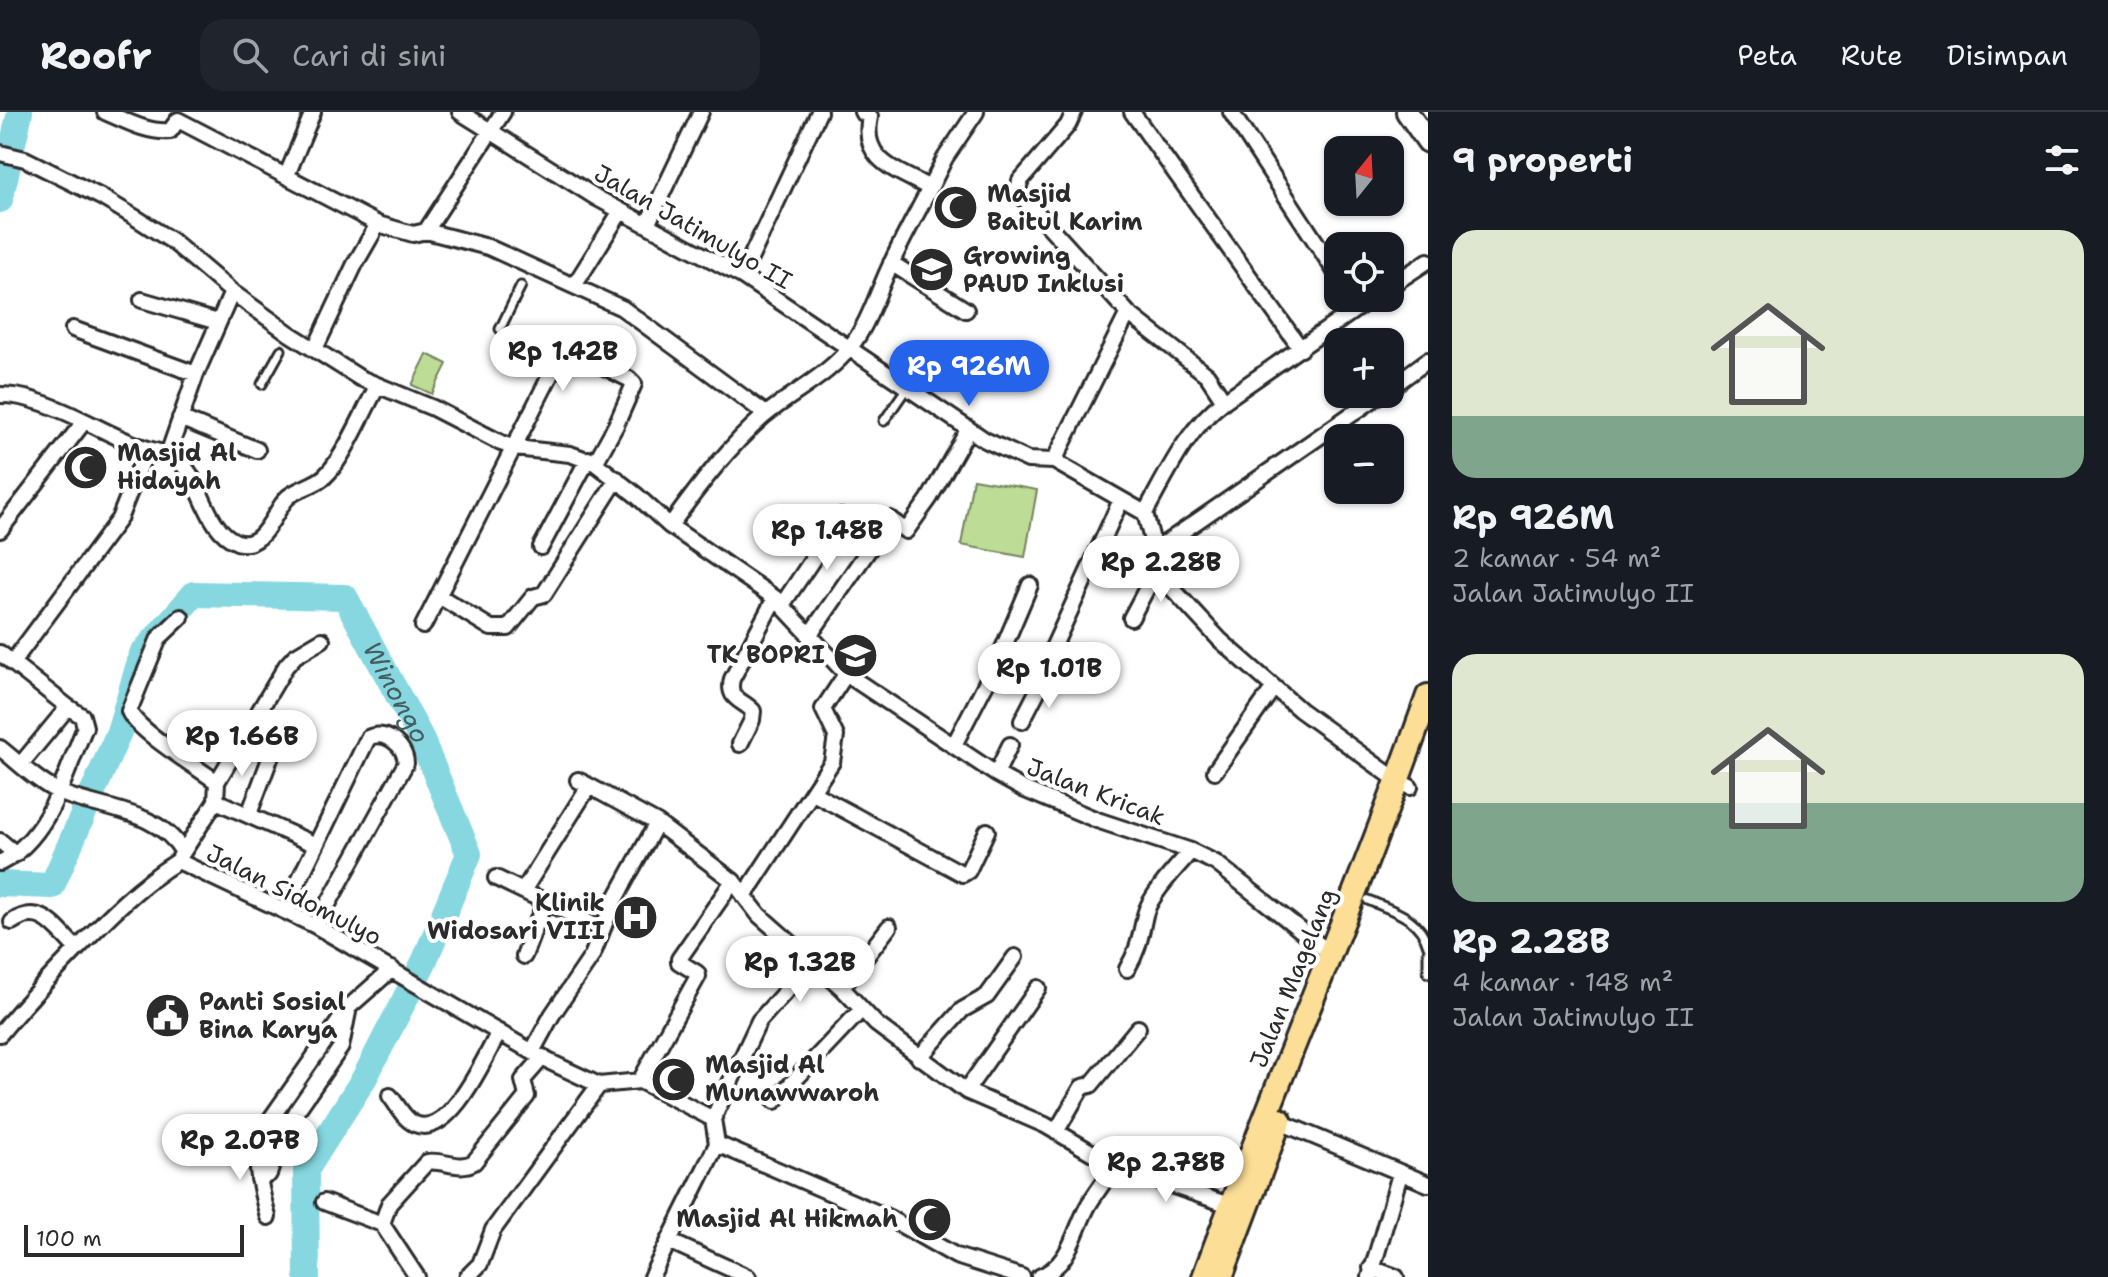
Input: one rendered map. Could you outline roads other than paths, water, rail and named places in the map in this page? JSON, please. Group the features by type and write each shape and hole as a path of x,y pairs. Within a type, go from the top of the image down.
{"main road":[{"path":"1407,112 1428,142"},
{"name":"Jalan Magelang","path":"1204,1277 1280,1122 1368,900 1428,696"},
{"name":"Jalan Magelang","path":"1221,1277 1239,1208 1332,955 1404,784 1428,738"}],"street":[{"path":"105,112 144,128 162,131 170,131 178,120 378,224 413,234 426,231 488,247 574,286 622,308 766,414"},
{"path":"287,175 313,112"},
{"name":"Jalan Jatimulyo II","path":"460,112 621,211 742,276 906,389 1002,450 1028,460 1054,461 1145,513"},
{"path":"426,231 503,112"},
{"path":"647,225 701,112"},
{"path":"742,276 819,112"},
{"path":"670,526 692,496 766,414 815,380 849,349 860,333 891,263 945,158 976,112"},
{"path":"1132,112 1301,349"},
{"path":"1231,112 1324,255"},
{"path":"868,114 869,146 874,154 930,188"},
{"path":"1071,118 1020,181 1018,192 1128,313 1207,375 1224,401"},
{"path":"0,153 25,159 136,218 172,241 288,336 377,387 433,408 515,448 570,454 591,461"},
{"path":"574,286 621,211"},
{"path":"315,349 355,264 378,224"},
{"path":"1404,277 1428,261"},
{"path":"891,263 966,310"},
{"path":"168,454 196,374 232,292"},
{"path":"142,300 218,322"},
{"path":"1131,618 1156,571 1145,513 1193,429 1224,401 1301,349 1344,312"},
{"path":"1054,461 1128,313"},
{"path":"73,329 196,374"},
{"path":"423,626 559,358 568,355 629,379 634,384 616,425 591,461 541,547"},
{"path":"1404,378 1428,360"},
{"path":"0,395 34,400 57,408 83,423 147,449 168,454 186,469 225,533 239,543 249,543 261,535 286,498 315,485 330,472 377,387"},
{"path":"1154,551 1361,408"},
{"path":"180,418 257,450"},
{"path":"0,530 83,423"},
{"path":"809,636 890,519 906,531 929,499 968,430"},
{"path":"0,863 16,854 38,829 85,727 82,716 6,658 119,519 147,449"},
{"name":"Jalan Kricak","path":"591,461 617,479 670,526 778,602 846,674 996,774 1036,796 1191,851 1216,863 1332,955"},
{"path":"439,596 491,628 508,628 533,597 544,594 617,479"},
{"path":"996,774 1044,678 1052,650 1121,500"},
{"path":"740,744 753,711 733,697 730,691 732,679 778,602 841,517"},
{"path":"1156,571 1220,640 1300,710 1404,784"},
{"path":"954,745 999,658 1030,585"},
{"path":"181,617 159,638 129,711 134,721 146,731 217,782"},
{"path":"180,856 216,801 217,782 286,666 303,650 322,640"},
{"path":"744,896 832,762 836,741 823,709 846,674"},
{"path":"1215,771 1274,687"},
{"path":"21,764 68,707"},
{"path":"284,911 368,738 375,734 385,736 397,744 406,757 404,768 316,926"},
{"path":"0,748 58,791 116,808 161,830 176,842 180,856"},
{"path":"249,814 271,756"},
{"path":"523,891 584,783 657,823 733,881 759,915 842,988 893,1039 966,1091 1026,1116 1115,1166 1239,1208"},
{"path":"813,793 963,874 968,871 987,831"},
{"path":"216,801 316,845"},
{"path":"382,1224 389,1204 427,1162 466,1166 474,1162 527,1096 523,1080 538,1054 552,1015 592,956 602,929 657,823"},
{"path":"0,841 16,854"},
{"path":"1127,969 1139,949 1145,914 1151,901 1191,851"},
{"name":"Jalan Sidomulyo","path":"0,1034 22,1006 77,949 149,880 180,856 316,926 538,1054 599,1085"},
{"path":"496,878 602,929"},
{"path":"640,1081 698,976 679,959 733,881"},
{"path":"524,956 545,901"},
{"path":"12,922 23,915 44,917 77,949"},
{"path":"842,988 889,927"},
{"path":"919,1058 962,1010 987,996 1015,957"},
{"path":"651,1277 717,1144 713,1119 759,1021 812,962"},
{"path":"268,1217 259,1179 258,1143 265,1127 349,1007 395,971"},
{"path":"966,1091 1038,988"},
{"path":"259,1179 269,1174 280,1142 298,1109 341,1047 349,1007"},
{"path":"775,1101 862,1009"},
{"path":"1056,1132 1082,1087 1091,1085 1138,1028"},
{"path":"390,1096 410,1122 419,1126 433,1125 451,1113 499,1032"},
{"path":"467,1277 480,1264 493,1230 599,1085 640,1081 713,1119"},
{"path":"1280,1122 1428,1184"},
{"path":"717,1144 889,1218 956,1256 1022,1277"},
{"path":"1039,1277 1053,1270 1073,1246 1088,1207 1115,1166"},
{"path":"1396,1277 1370,1273 1400,1174"},
{"path":"324,1202 382,1224 417,1277"},
{"path":"669,1241 748,1277"}],"lane":[{"path":"500,329 521,286"},
{"path":"262,384 281,350"},
{"path":"884,421 906,389"},
{"path":"1368,900 1408,917 1423,932 1428,949 1428,973"}],"waterway":[{"name":"Winongo","path":"0,200 20,112"},
{"name":"Winongo","path":"0,884 52,886 119,732 142,654 194,594 345,597 420,736 469,854 424,962 365,1077 306,1170 307,1277"}],"place":[{"name":"Masjid Baitul Karim","path":"956,208"},
{"name":"Growing PAUD Inklusi","path":"932,270"},
{"name":"Masjid Al Hidayah","path":"86,467"},
{"name":"TK BOPRI","path":"856,655"},
{"name":"Klinik Widosari VIII","path":"636,917"},
{"name":"Panti Sosial Bina Karya","path":"168,1016"},
{"name":"Masjid Al Munawwaroh","path":"674,1079"},
{"name":"Masjid Al Hikmah","path":"929,1219"}]}
